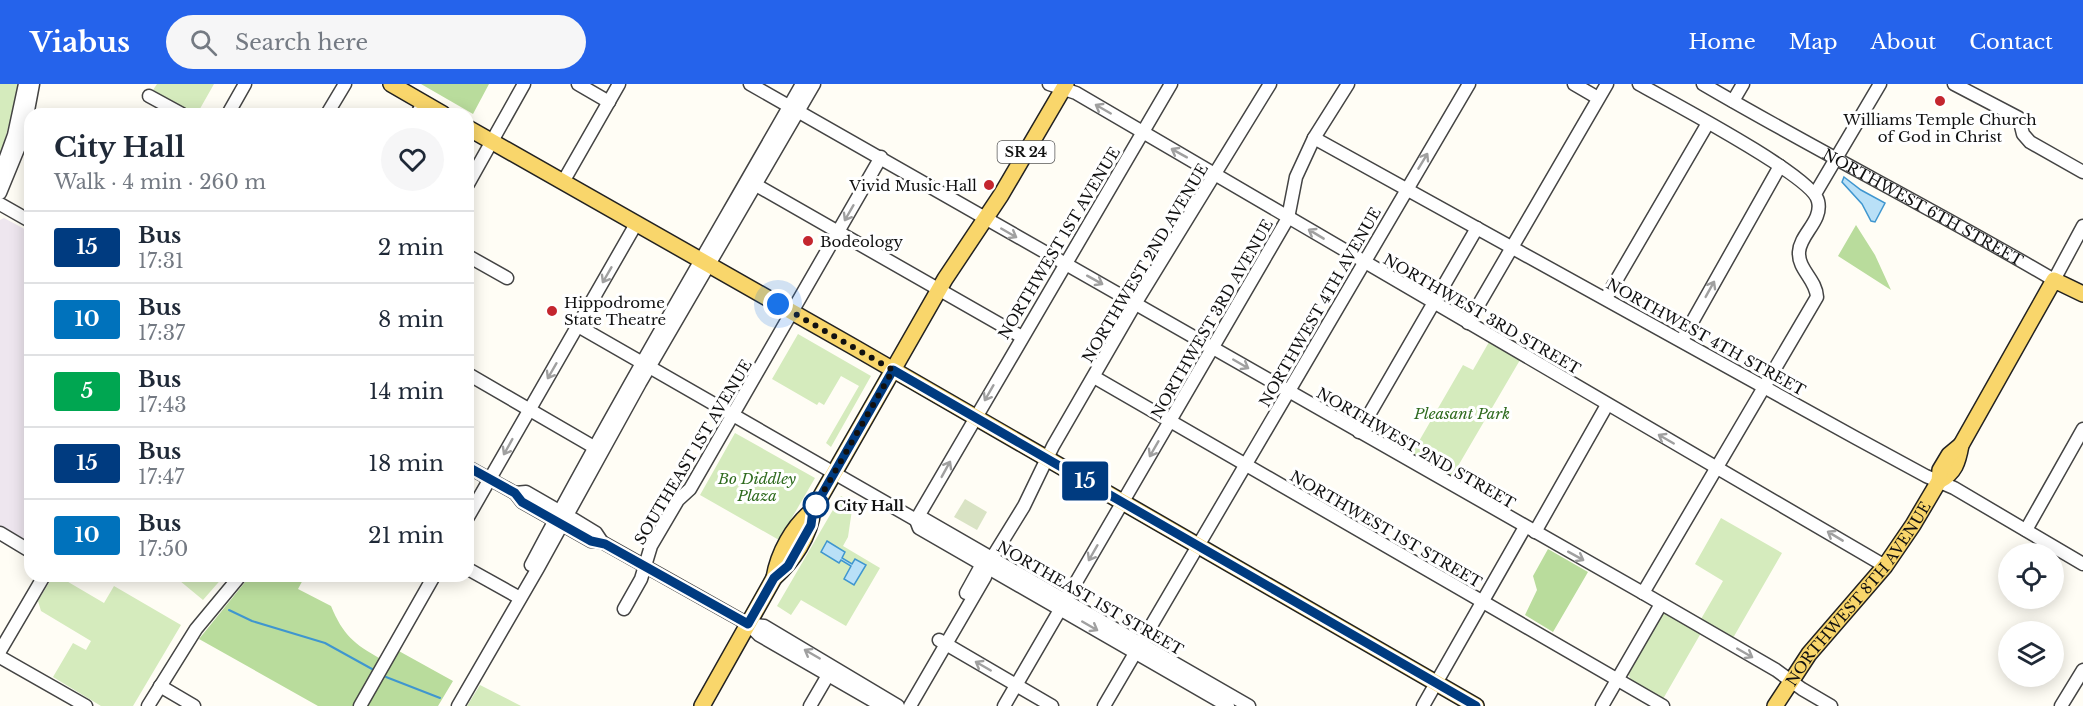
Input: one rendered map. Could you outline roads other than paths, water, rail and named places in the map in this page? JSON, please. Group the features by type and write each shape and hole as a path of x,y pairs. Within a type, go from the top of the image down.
{"main road":[{"path":"391,84 420,108"},
{"name":"SR 24","path":"893,370 939,289 985,219 1059,86"},
{"path":"474,132 1476,706"},
{"name":"NORTHWEST 6TH STREET","path":"2054,280 2083,294"},
{"name":"NORTHWEST 8TH AVENUE","path":"1775,706 1809,654 1885,566 1939,481 1950,475 1958,462 1961,445 2054,280"},
{"path":"703,705 774,578 777,561 801,520 813,510 893,370"}],"street":[{"path":"24,108 25,84"},
{"path":"28,108 33,84"},
{"path":"231,108 245,84"},
{"path":"331,108 345,84"},
{"path":"474,174 524,84"},
{"path":"578,84 609,102"},
{"path":"563,182 619,84"},
{"name":"NORTHWEST 2ND STREET","path":"750,84 1643,593 1776,670 1831,706"},
{"path":"706,264 756,185 794,109 802,84"},
{"path":"458,706 481,659 646,365 794,109 814,84"},
{"name":"NORTHWEST 1ST AVENUE","path":"916,520 1171,84"},
{"name":"NORTHWEST 2ND AVENUE","path":"942,642 1024,506 1047,459 1136,303 1270,84"},
{"name":"NORTHWEST 3RD AVENUE","path":"1004,706 1288,218 1296,177 1314,138 1348,84"},
{"name":"NORTHWEST 4TH AVENUE","path":"1104,706 1469,84"},
{"path":"1574,84 1598,98"},
{"path":"1467,323 1607,84"},
{"path":"1639,84 1780,166 1815,194 1819,210 1799,250 1800,261 1816,286 1817,297 1643,593"},
{"name":"NORTHWEST 6TH STREET","path":"1703,84 1836,159 1946,217 2054,280"},
{"path":"1733,101 1743,84"},
{"path":"1815,194 1880,84"},
{"path":"1954,84 2019,118 2024,134 2031,142 2083,172"},
{"name":"NORTHWEST 3RD STREET","path":"1059,86 1076,93 1216,174 1885,566"},
{"path":"149,96 171,108"},
{"path":"1606,298 1708,123"},
{"path":"0,174 24,127"},
{"path":"0,193 14,163 24,127"},
{"name":"NORTHWEST 4TH STREET","path":"1314,138 1866,444 1991,509 2083,564"},
{"name":"SOUTHEAST 1ST AVENUE","path":"624,609 641,579 651,546 657,535 678,500 690,489 881,157"},
{"path":"1682,340 1780,166"},
{"path":"756,185 1022,337"},
{"path":"0,204 24,218"},
{"path":"474,507 636,224"},
{"name":"NORTHWEST 8TH AVENUE","path":"2054,280 2083,226"},
{"path":"1359,432 1477,228"},
{"path":"474,259 507,278"},
{"name":"NORTHEAST 1ST STREET","path":"578,326 916,520 919,528 1064,605 1203,686 1249,706"},
{"path":"474,377 598,450"},
{"name":"NORTHWEST 1ST STREET","path":"1094,377 1663,706"},
{"path":"1423,706 1482,601 1530,530 1607,405"},
{"path":"2026,530 2083,429"},
{"path":"474,470 515,493 522,502 561,518 591,541 602,542 748,624 759,635 900,706 942,642"},
{"path":"0,533 24,547"},
{"path":"474,571 517,596"},
{"path":"0,651 40,582"},
{"path":"148,706 196,629 235,582"},
{"path":"360,706 431,582"},
{"path":"1602,706 1661,604"},
{"path":"942,642 1052,706"},
{"path":"910,706 942,642"},
{"path":"0,657 86,706"},
{"path":"449,706 481,659"},
{"path":"2061,706 2083,670"},
{"path":"810,706 830,671"},
{"path":"830,671 882,706"},
{"path":"160,686 194,706"},
{"name":"NORTHEAST 1ST STREET","path":"1203,686 1228,706"}],"water":[{"path":"1844,177 1861,190 1885,203 1875,222 1871,221 1862,204 1842,182"},
{"path":"827,541 845,552 842,558 852,564 855,559 866,565 854,585 844,579 851,566 841,560 839,563 821,552"}],"waterway":[{"path":"229,610 252,621 325,643 372,669"},
{"path":"386,677 440,698"}],"place":[{"name":"Williams Temple Church of God in Christ","path":"1940,101"},
{"name":"Vivid Music Hall","path":"989,185"},
{"name":"Bodeology","path":"808,241"},
{"name":"Hippodrome State Theatre","path":"552,311"},
{"name":"City Hall","path":"816,505"}],"park label":[{"name":"Pleasant Park","path":"1462,413"},
{"name":"Bo Diddley Plaza","path":"757,486"}]}
